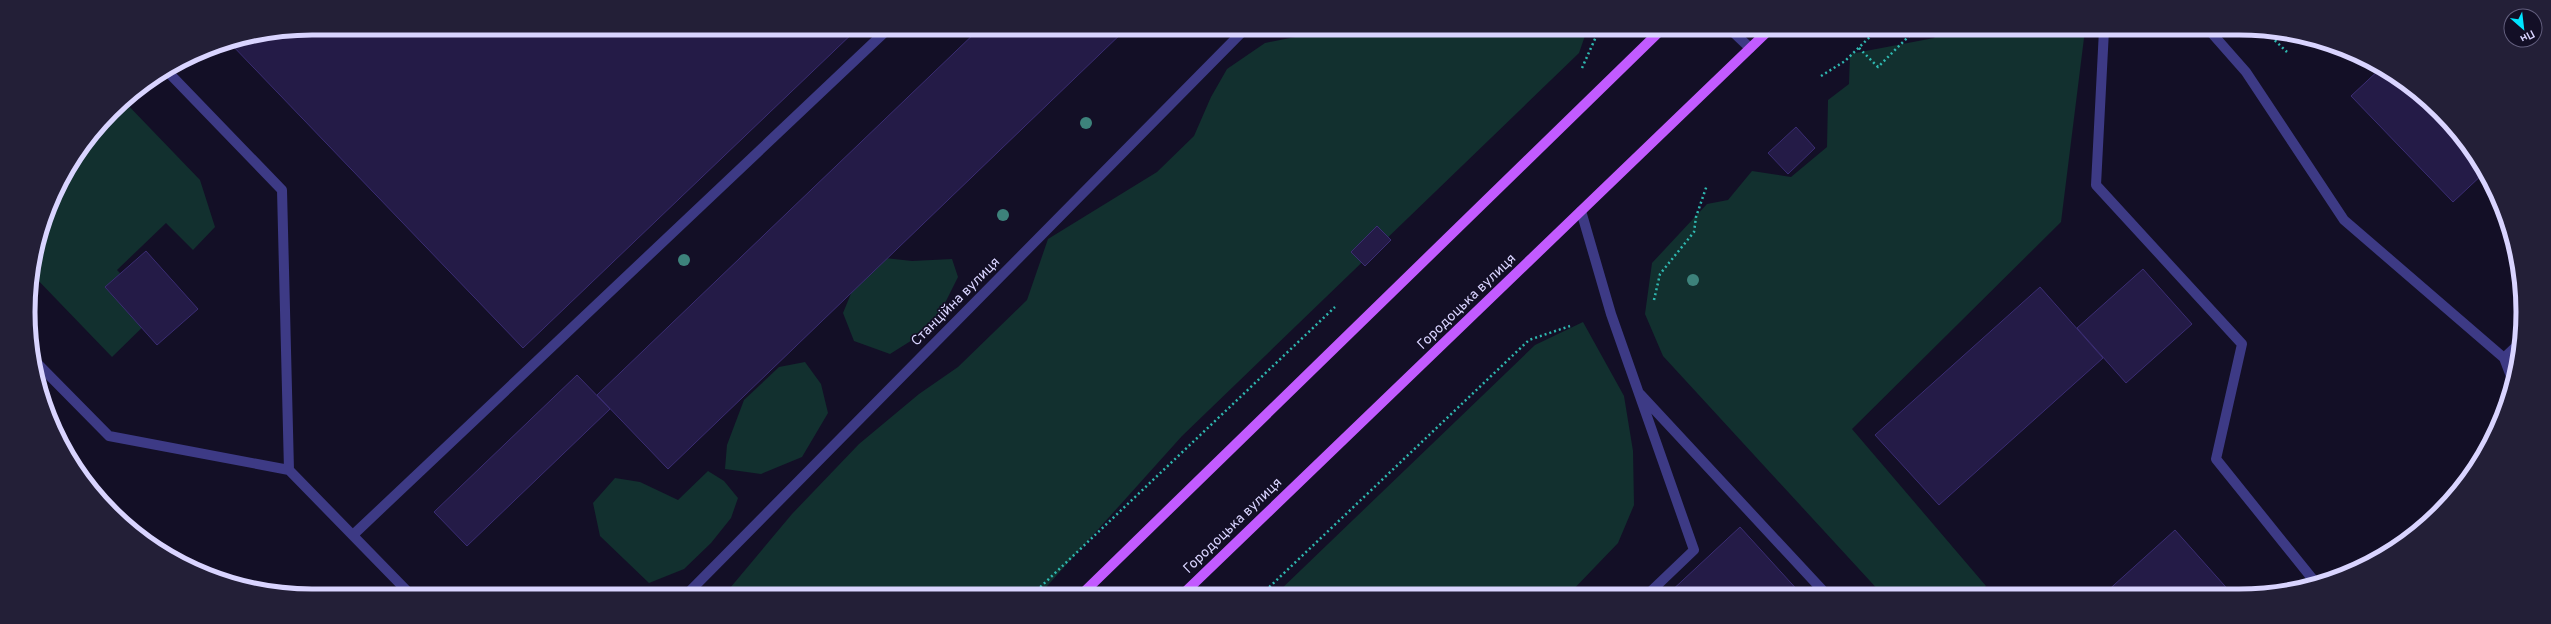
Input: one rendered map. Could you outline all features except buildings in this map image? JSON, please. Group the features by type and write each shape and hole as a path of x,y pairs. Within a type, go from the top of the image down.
{"main road":[{"path":"1087,589 1656,35"},
{"name":"Городоцька вулиця","path":"1189,589 1764,35"}],"street":[{"path":"353,536 882,35"},
{"name":"Станційна вулиця","path":"692,589 1239,35"},
{"path":"1736,35 1750,48"},
{"path":"2104,35 2096,185 2242,344 2216,459 2313,579"},
{"path":"2213,35 2246,72 2344,220 2504,358 2510,372"},
{"path":"170,74 282,190 289,470"},
{"path":"1581,211 1611,314 1694,550 1653,589"},
{"path":"2504,358 2514,349"},
{"path":"40,366 109,436 289,470 405,589"},
{"path":"1638,391 1821,589"}],"path":[{"path":"1580,71 1597,35"},
{"path":"1820,76 1845,61 1872,35"},
{"path":"1859,48 1878,67 1910,35"},
{"path":"2271,37 2287,52"},
{"path":"1654,300 1660,274 1694,232 1696,216 1707,185"},
{"path":"1038,589 1335,306"},
{"path":"1267,589 1529,340 1570,326"}],"green space":[{"path":"1297,35 1585,35 1579,53 1182,436 1044,589 729,589 792,514 859,444 919,394 958,367 1027,300 1048,239 1157,172 1194,136 1211,97 1227,69 1265,43 1295,37"},
{"path":"1937,35 2084,35 2061,222 1852,429 1986,586 1983,589 1877,589 1663,356 1645,314 1652,263 1707,204 1728,200 1752,171 1791,177 1827,147 1828,100 1849,84 1850,54 1934,38"},
{"path":"128,105 200,180 215,227 193,250 166,223 117,270 158,312 112,357 37,279 37,276 44,240 56,206 72,173 92,143"},
{"path":"885,258 912,261 952,259 958,277 933,327 890,354 854,341 843,313 857,279"},
{"path":"1583,322 1624,396 1633,451 1634,505 1618,543 1574,589 1281,589 1535,345"},
{"path":"805,362 821,384 828,413 802,457 761,474 725,469 727,445 744,400 779,367"},
{"path":"708,471 724,481 738,498 731,518 711,543 684,569 649,583 600,536 593,503 615,478 640,482 678,500"}]}
